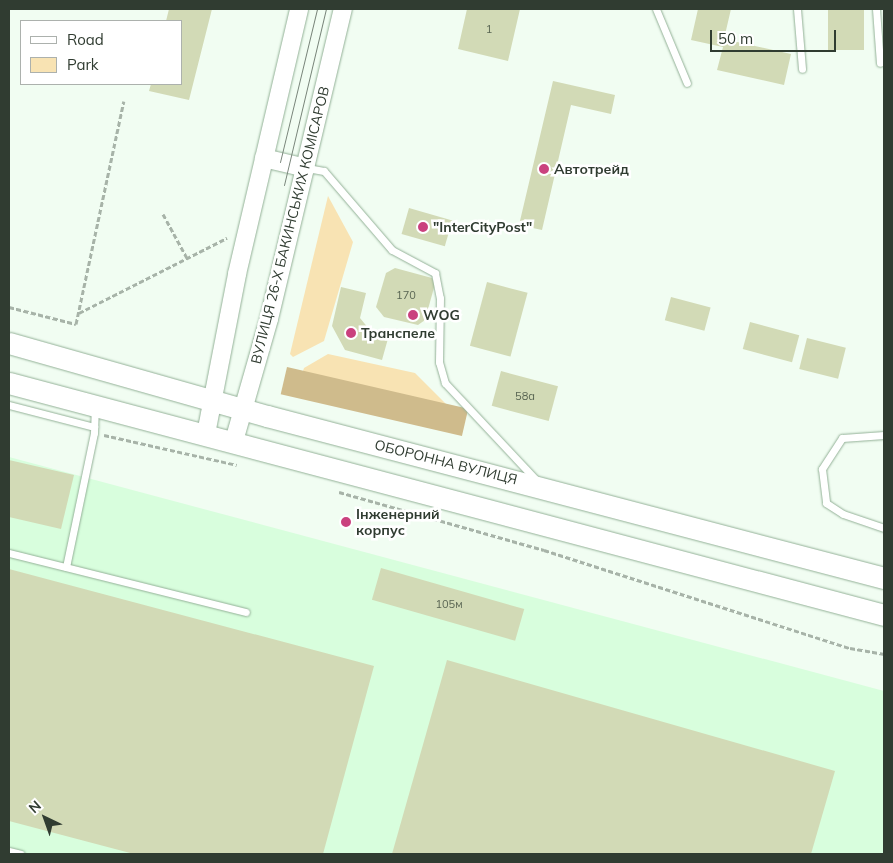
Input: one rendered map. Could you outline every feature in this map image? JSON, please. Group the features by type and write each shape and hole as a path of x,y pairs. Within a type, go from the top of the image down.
{"main road":[{"name":"ОБОРОННА ВУЛИЦЯ","path":"9,343 128,374 243,409 543,486 884,578"},
{"path":"9,383 94,422 206,434 884,615"}],"street":[{"path":"206,434 214,401 237,274 299,9"},
{"name":"ВУЛИЦЯ 26-Х БАКИНСЬКИХ КОМІСАРОВ","path":"234,441 269,320 343,9"},
{"path":"264,158 306,168"}],"lane":[{"path":"656,9 688,83"},
{"path":"797,9 802,69"},
{"path":"876,9 880,63"},
{"path":"306,168 324,171 392,250 435,273 440,298 439,362 444,383 543,486"},
{"path":"9,406 94,422 66,567"},
{"path":"884,435 842,438 822,469 826,503 843,514 884,528"},
{"path":"9,553 246,612"},
{"path":"9,851 21,854"}],"path":[{"path":"9,307 76,324 124,101"},
{"path":"163,214 187,258"},
{"path":"78,313 227,238"},
{"path":"94,422 245,466"},
{"path":"329,489 544,550 850,648 884,654"}],"shaded area":[{"path":"287,367 468,409 462,436 281,394"},
{"path":"9,457 884,691 884,854 9,854"}],"green space":[{"path":"328,196 353,242 324,341 293,357 290,354"},
{"path":"328,354 415,373 447,405 302,374 304,368"}],"building":[{"path":"169,9 212,9 189,100 149,91 151,85 182,85 182,20 166,20"},
{"path":"467,9 520,9 508,61 458,49"},
{"path":"698,9 731,9 724,39 791,54 784,85 717,70 723,47 691,40"},
{"path":"828,9 864,9 864,50 828,50"},
{"name":"Автотрейд","path":"553,81 615,95 611,114 571,105 542,230 519,225"},
{"path":"409,208 452,220 445,246 402,234"},
{"path":"395,268 432,278 435,284 425,320 418,325 384,317 376,307 386,273"},
{"path":"487,282 528,293 510,357 470,346"},
{"path":"341,287 366,293 360,318 369,329 389,335 382,360 345,350 332,326"},
{"path":"671,297 711,308 704,331 665,320"},
{"path":"750,322 799,335 792,362 743,349"},
{"path":"807,338 846,348 838,379 799,369"},
{"path":"501,371 558,386 549,421 492,406"},
{"path":"9,460 74,475 61,529 9,517"},
{"path":"381,568 524,609 515,641 372,600"},
{"path":"9,569 374,666 323,854 134,854 9,821"},
{"path":"447,660 835,771 811,854 392,854"}],"tram line":[{"path":"280,162 317,9"},
{"path":"284,185 326,9"}],"place":[{"name":"Автотрейд","path":"544,169"},
{"name":"\"InterCityPost\"","path":"423,227"},
{"name":"WOG","path":"413,315"},
{"name":"Транспеле","path":"351,333"},
{"name":"Інженерний корпус","path":"346,522"}]}
